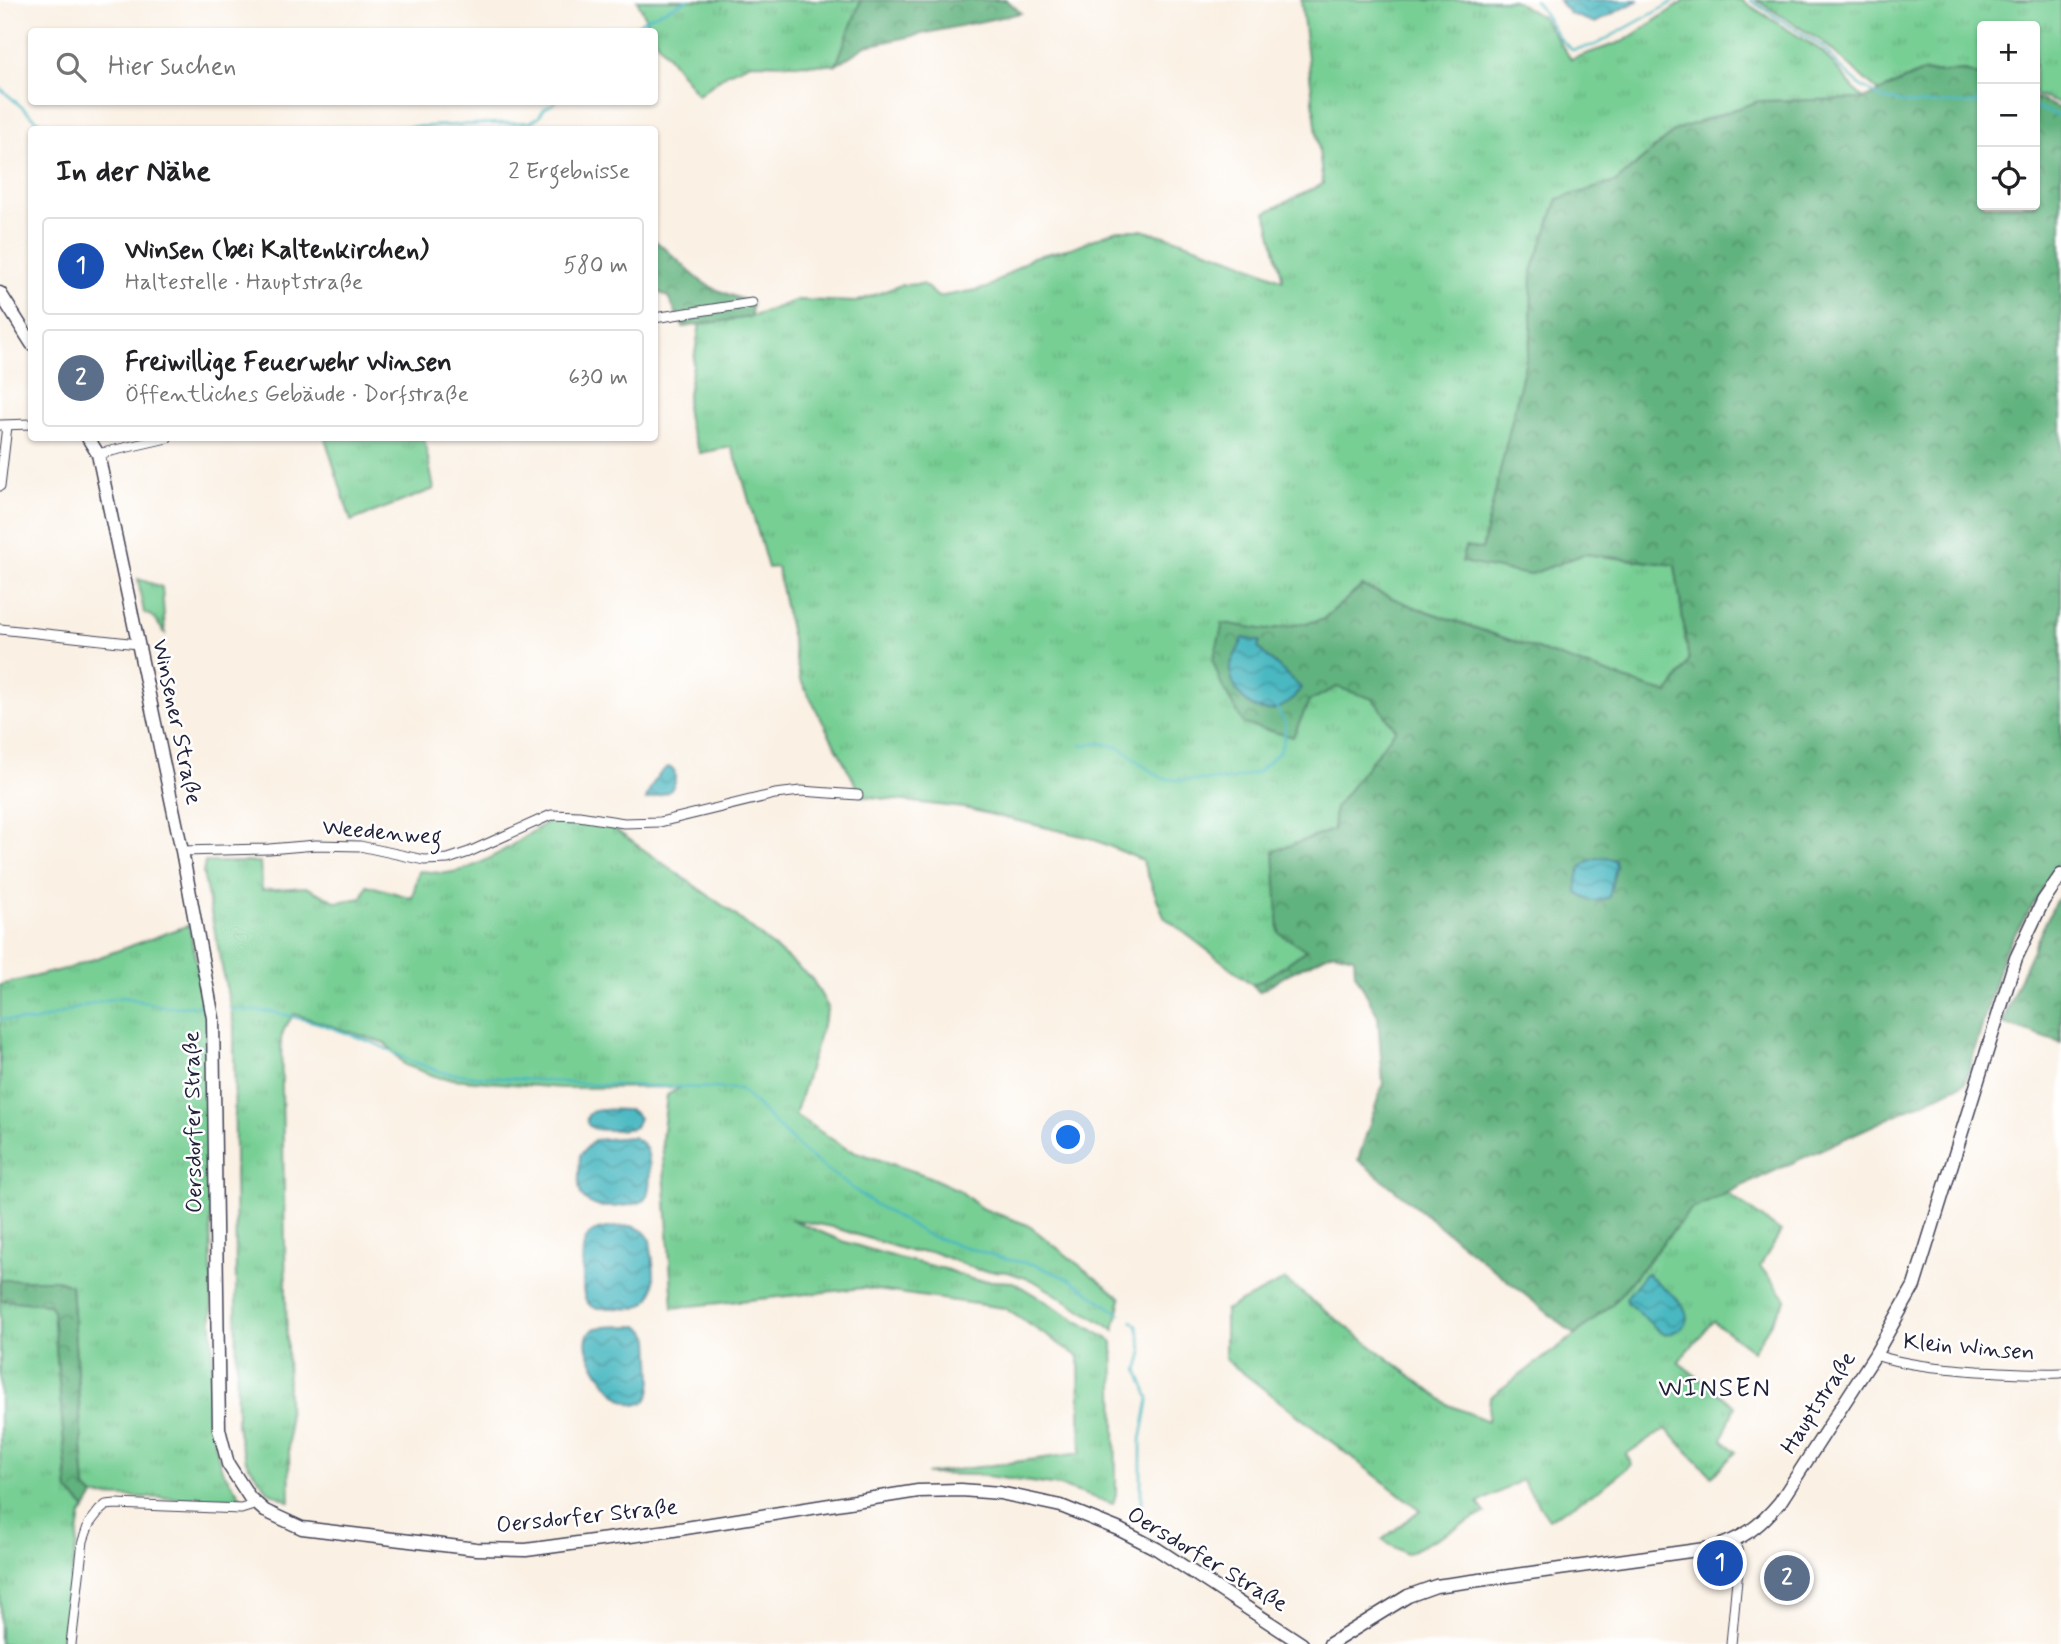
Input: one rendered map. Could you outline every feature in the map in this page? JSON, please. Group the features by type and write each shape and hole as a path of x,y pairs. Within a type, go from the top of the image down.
{"street":[{"path":"0,293 28,338"},
{"path":"658,317 752,303"},
{"path":"0,486 4,426 28,424"},
{"name":"Winsener Straße","path":"90,441 98,454 182,851 213,1018"},
{"path":"98,454 154,441"},
{"path":"0,629 138,644"},
{"name":"Weedenweg","path":"182,851 316,845 360,846 424,860 447,859 469,852 551,815 642,824 775,794 801,791 858,794"},
{"name":"Hauptstraße","path":"1330,1644 1408,1596 1436,1586 1688,1553 1735,1541 1767,1518 1875,1355 1914,1286 2016,958 2043,901 2061,875"},
{"name":"Oersdorfer Straße","path":"213,1018 219,1429 228,1464 250,1498 265,1511 302,1528 476,1549 526,1550 918,1492 961,1490 1000,1493 1061,1506 1118,1529 1157,1549 1302,1644"},
{"name":"Klein Winsen","path":"1875,1355 1896,1362 1935,1368 2061,1373"},
{"path":"71,1644 83,1541 89,1524 106,1505 241,1509 257,1504"},
{"path":"1731,1644 1739,1558 1735,1541"}],"green space":[{"path":"637,0 861,0 836,65 751,63 728,73 698,95 658,43 658,28 648,28"},
{"path":"861,0 1007,0 1021,13 866,46 836,65"},
{"path":"1301,0 1513,0 1542,17 1571,59 1624,41 1686,0 1741,0 1822,51 1863,99 1759,101 1676,130 1616,182 1558,199 1532,271 1531,338 1482,550 1466,547 1529,575 1584,554 1675,565 1689,661 1668,694 1417,608 1362,586 1322,620 1267,630 1223,624 1309,701 1337,686 1373,699 1396,730 1335,808 1333,830 1306,950 1253,985 1164,917 1142,860 1090,838 964,808 862,796 800,679 777,567 768,568 740,469 731,447 700,453 689,426 686,406 700,324 751,317 797,300 856,302 901,285 923,284 938,297 987,288 1033,257 1071,248 1117,230 1141,230 1173,238 1283,280 1266,212 1323,184"},
{"path":"1756,0 2061,0 2061,104 2040,97 2040,21 1977,21 1977,75 1965,71 1920,73 1879,92 1824,43"},
{"path":"1965,71 1977,75 1977,210 2040,210 2040,100 2061,109 2061,859 2004,952 1965,1083 1690,1210 1613,1303 1575,1335 1358,1160 1383,1083 1378,1016 1355,973 1354,957 1333,952 1259,992 1253,985 1306,950 1279,933 1274,851 1333,830 1335,808 1396,729 1373,699 1337,687 1309,701 1293,737 1244,724 1222,686 1213,661 1223,623 1267,630 1322,620 1362,586 1417,608 1668,694 1689,661 1675,565 1584,554 1529,575 1462,562 1465,547 1482,549 1531,338 1532,271 1558,199 1616,182 1676,130 1759,101 1863,99 1920,73"},
{"path":"658,243 702,282 752,303 751,317 683,327 668,297 658,292"},
{"path":"326,441 425,441 434,489 351,521"},
{"path":"138,579 162,587 165,633 152,616 144,613"},
{"path":"553,818 610,826 729,910 812,979 828,1007 795,1115 847,1149 925,1175 959,1190 981,1208 1028,1225 1121,1298 1114,1330 1034,1281 1008,1272 978,1270 933,1252 912,1252 832,1227 790,1219 842,1241 945,1269 974,1280 1013,1282 1113,1342 1116,1494 1113,1504 1060,1486 979,1475 926,1474 1081,1453 1079,1357 1004,1308 863,1288 673,1308 662,1140 667,1095 681,1087 561,1088 440,1078 405,1065 385,1043 294,1014 281,1039 290,1502 269,1492 247,1463 237,1426 234,1026 203,873 205,862 260,862 262,890 306,887 337,902 362,898 367,885 412,898 419,871 447,873 475,865"},
{"path":"2061,895 2061,1043 2002,1023 2022,973 2055,902"},
{"path":"189,925 207,1018 214,1441 222,1470 243,1500 94,1496 85,1488 71,1285 57,1280 0,1280 0,985 69,968"},
{"path":"1727,1193 1781,1232 1760,1266 1786,1299 1753,1351 1713,1321 1678,1362 1735,1406 1722,1439 1736,1452 1712,1476 1666,1429 1626,1454 1632,1464 1602,1488 1549,1519 1522,1480 1478,1503 1485,1513 1406,1554 1382,1540 1420,1510 1225,1359 1225,1310 1285,1280 1449,1405 1488,1421 1490,1397 1575,1335 1613,1303 1690,1210"},
{"path":"0,1280 57,1280 71,1285 85,1488 94,1496 86,1509 68,1491 53,1311 49,1304 0,1300"},
{"path":"0,1300 49,1304 53,1311 68,1491 86,1509 81,1515 61,1644 0,1644"}],"water":[{"path":"1558,0 1639,0 1595,23 1570,14"},
{"path":"1243,638 1260,641 1258,648 1301,688 1279,708 1255,708 1235,688 1230,668"},
{"path":"668,767 674,770 675,784 664,794 646,800 654,781"},
{"path":"1605,857 1615,860 1616,867 1609,897 1600,901 1588,900 1577,892 1579,871 1590,860"},
{"path":"629,1110 639,1118 635,1127 600,1130 587,1123 588,1116 595,1111"},
{"path":"633,1137 647,1152 650,1174 644,1200 608,1207 595,1205 584,1199 579,1183 580,1155 594,1140"},
{"path":"631,1226 643,1231 650,1240 654,1280 650,1298 635,1308 593,1307 586,1300 583,1290 582,1260 586,1240 590,1234 605,1228"},
{"path":"1645,1274 1682,1305 1686,1321 1680,1329 1666,1335 1660,1332 1627,1302 1626,1298"},
{"path":"638,1326 646,1331 650,1338 652,1380 650,1394 645,1402 636,1405 619,1397 606,1382 593,1363 586,1343 588,1335 594,1329"}],"waterway":[{"path":"634,28 643,20 687,0"},
{"path":"1535,0 1560,39 1572,50 1595,45 1677,0"},
{"path":"1750,0 1823,47 1862,87 1884,99 1911,104 1977,103"},
{"path":"0,88 43,126"},
{"path":"435,126 530,122 551,105"},
{"path":"2040,109 2061,117"},
{"path":"1081,745 1101,743 1121,748 1162,778 1230,780 1258,772 1279,752 1286,725 1277,708"},
{"path":"0,1019 34,1022 97,1002 124,997 165,1007 204,1006"},
{"path":"230,1009 273,1012 318,1023 374,1043 441,1072 590,1084 740,1089 807,1155 874,1204 929,1236 1005,1259 1036,1265 1071,1280 1120,1314"},
{"path":"1132,1321 1137,1325 1143,1353 1138,1370 1149,1398 1141,1440 1141,1516"}],"place":[{"name":"Winsen (bei Kaltenkirchen)","path":"1720,1563"},
{"name":"Freiwillige Feuerwehr Winsen","path":"1787,1578"}],"district":[{"name":"WINSEN","path":"1715,1389"}]}
